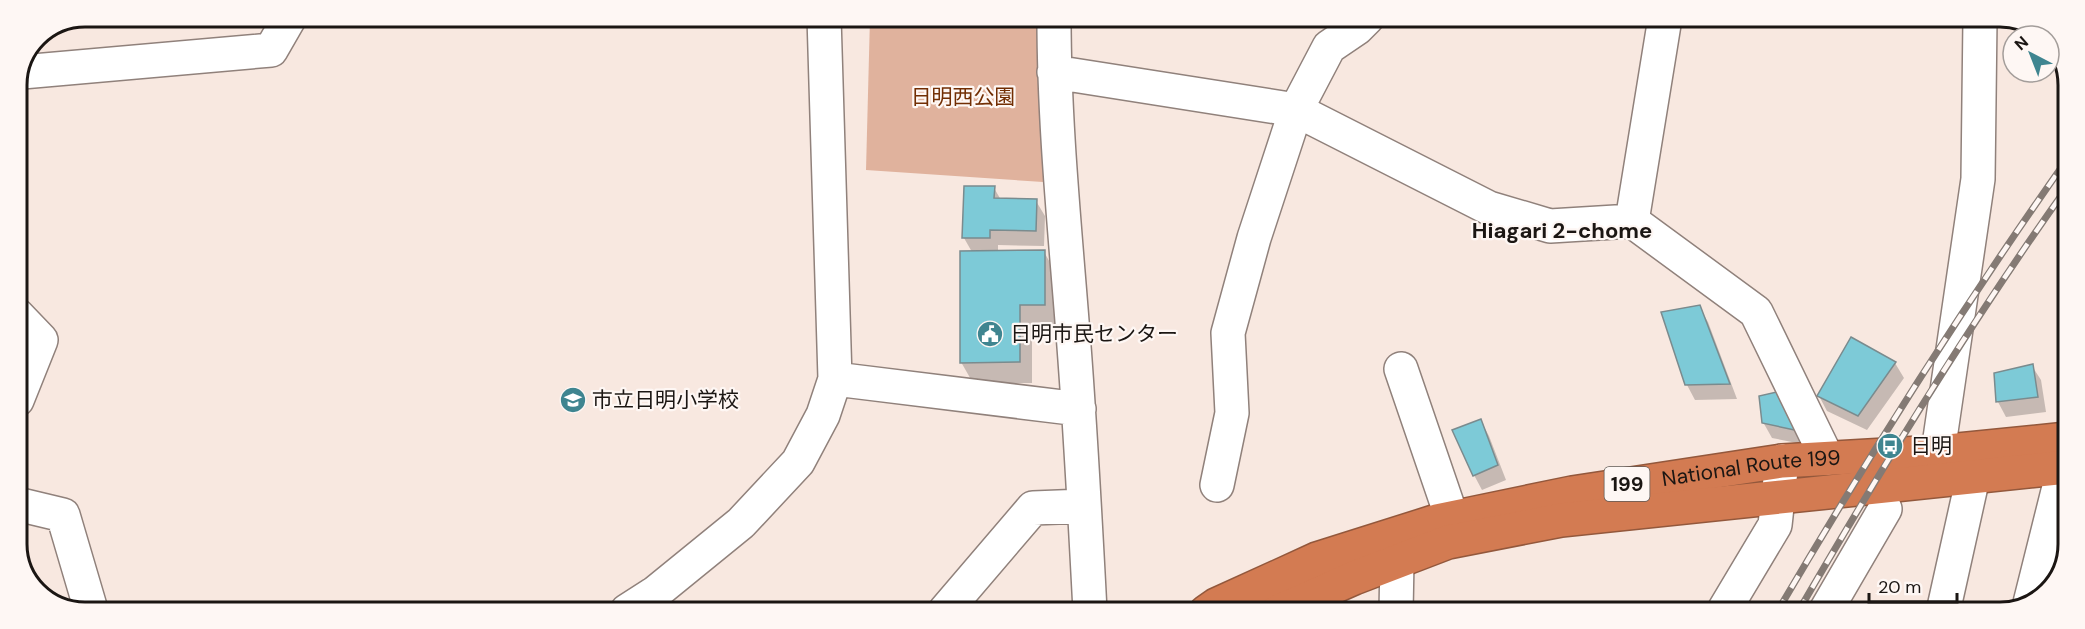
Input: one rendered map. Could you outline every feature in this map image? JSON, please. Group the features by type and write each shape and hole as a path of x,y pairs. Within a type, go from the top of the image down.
{"highway":[{"name":"National Route 199","path":"1223,602 1317,559 1452,518 1572,493 1782,461 1938,452 2058,457"},
{"name":"National Route 199","path":"1299,602 1353,578 1448,542 1561,520 1973,477 2058,459"}],"street":[{"path":"28,71 271,50 284,27"},
{"path":"642,602 655,594 741,523 798,462 822,415 835,380 824,27"},
{"path":"1054,27 1054,72 1079,409 1089,602"},
{"path":"1217,485 1232,413 1228,333 1254,238 1296,110 1329,47 1358,27"},
{"path":"1632,221 1664,27"},
{"path":"1945,602 1973,477 1938,452 1978,179 1980,27"},
{"path":"1054,72 1296,110 1489,208 1550,226 1632,221 1756,312 1827,458"},
{"path":"27,325 41,340 27,375"},
{"path":"1401,369 1452,518"},
{"path":"835,380 1079,409"},
{"path":"1729,602 1775,525 1782,461"},
{"path":"2033,592 2058,489"},
{"path":"27,506 63,515 88,602"},
{"path":"953,602 1033,508 1084,506"},
{"path":"1832,602 1885,508"},
{"path":"1396,602 1397,561"}],"green space":[{"name":"日明西公園","path":"870,27 1044,27 1043,182 866,170"}],"building":[{"path":"964,186 995,186 994,198 1037,199 1036,231 990,230 990,238 962,238"},
{"name":"日明市民センター","path":"1045,250 1045,305 1020,305 1020,362 960,363 960,251"},
{"path":"1700,305 1730,384 1685,385 1661,312"},
{"path":"1851,337 1896,362 1858,416 1817,396"},
{"path":"2033,364 2038,397 1996,402 1994,373"},
{"path":"1794,388 1804,432 1762,423 1759,396"},
{"path":"1481,419 1498,465 1473,476 1452,430"}],"railway":[{"path":"1783,602 1918,382 1991,269 2058,172"},
{"path":"1804,602 1928,396 1996,290 2058,200"}],"place":[{"name":"日明市民センター","path":"990,334"},
{"name":"市立日明小学校","path":"573,400"},
{"name":"日明","path":"1890,446"}],"district":[{"name":"Hiagari 2-chome","path":"1562,230"}]}
